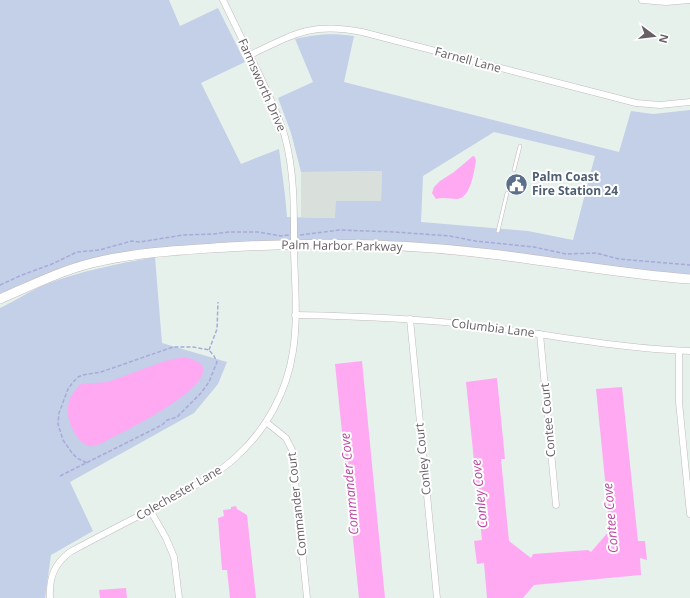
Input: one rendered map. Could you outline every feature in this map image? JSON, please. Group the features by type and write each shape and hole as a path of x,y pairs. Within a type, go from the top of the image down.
{"street":[{"name":"Farmsworth Drive","path":"223,0 275,110 288,149 293,185 294,244"},
{"path":"642,0 666,2 690,0"},
{"name":"Farnell Lane","path":"250,55 288,36 304,31 320,28 344,29 362,32 636,103 660,105 690,102"},
{"name":"Palm Harbor Parkway","path":"0,299 64,272 92,263 120,257 199,249 294,244 389,246 480,252 648,276 690,279"},
{"name":"Colechester Lane","path":"50,598 54,570 64,556 204,480 228,464 254,439 266,422 280,396 289,371 294,340 294,244"},
{"name":"Columbia Lane","path":"295,315 368,316 410,319 478,326 611,344 690,351"},
{"name":"Conley Court","path":"410,319 437,598"},
{"name":"Contee Court","path":"540,334 556,505"},
{"path":"679,350 679,402 690,514"},
{"name":"Commander Court","path":"266,422 286,438 292,450 307,598"},
{"path":"150,510 174,557 179,598"}],"lane":[{"path":"514,170 520,146"},
{"path":"498,231 507,193"}],"path":[{"path":"305,235 338,230 450,236 475,241 534,247 566,254 596,253 619,259 690,266"},
{"path":"0,285 6,282"},
{"path":"209,350 217,329 218,302"},
{"path":"60,476 87,463 162,425 167,420 184,411 209,382 216,362 214,356 209,350 193,347 173,348 101,372 83,375 73,382 59,413 58,424 63,440 72,453 77,458 87,463"}],"shaded area":[{"path":"0,0 169,0 180,26 218,8 245,62 201,83 241,164 279,149 287,217 335,218 336,201 381,201 382,171 301,172 291,133 278,98 313,82 295,39 324,34 354,36 344,82 619,152 631,111 653,114 690,110 690,275 648,272 389,242 125,253 68,265 0,296","holes":["494,132 595,156 573,240 528,231 421,222 423,176"]},
{"path":"382,171 381,201 336,201 336,218 301,217 301,172"},
{"path":"155,257 162,343 227,362 218,384 194,413 70,482 93,531 51,555 45,598 0,598 0,308 39,287 58,280 99,268"}],"water":[{"path":"473,156 475,157 476,161 473,177 466,194 458,199 436,199 432,193 434,187"},
{"path":"185,357 198,362 203,368 201,377 181,398 149,418 98,445 89,446 78,438 70,424 68,405 71,396 81,384 108,382 165,361"},
{"name":"Commander Cove","path":"362,361 385,598 359,598 335,364"},
{"path":"497,378 505,459 501,459 509,541 531,558 533,554 588,550 591,552 610,530 596,389 622,387 638,541 645,541 647,560 640,558 641,575 534,585 523,598 487,598 484,563 477,564 474,541 482,540 466,382"},
{"path":"236,506 237,509 247,515 256,598 230,598 227,570 222,570 218,518 224,516 223,510 231,509 231,507"},
{"path":"126,588 127,598 100,598 99,590"}],"place":[{"name":"Palm Coast Fire Station 24","path":"516,184"}],"water label":[{"name":"Conley Cove","path":"479,494"},
{"name":"Contee Cove","path":"610,518"}]}
